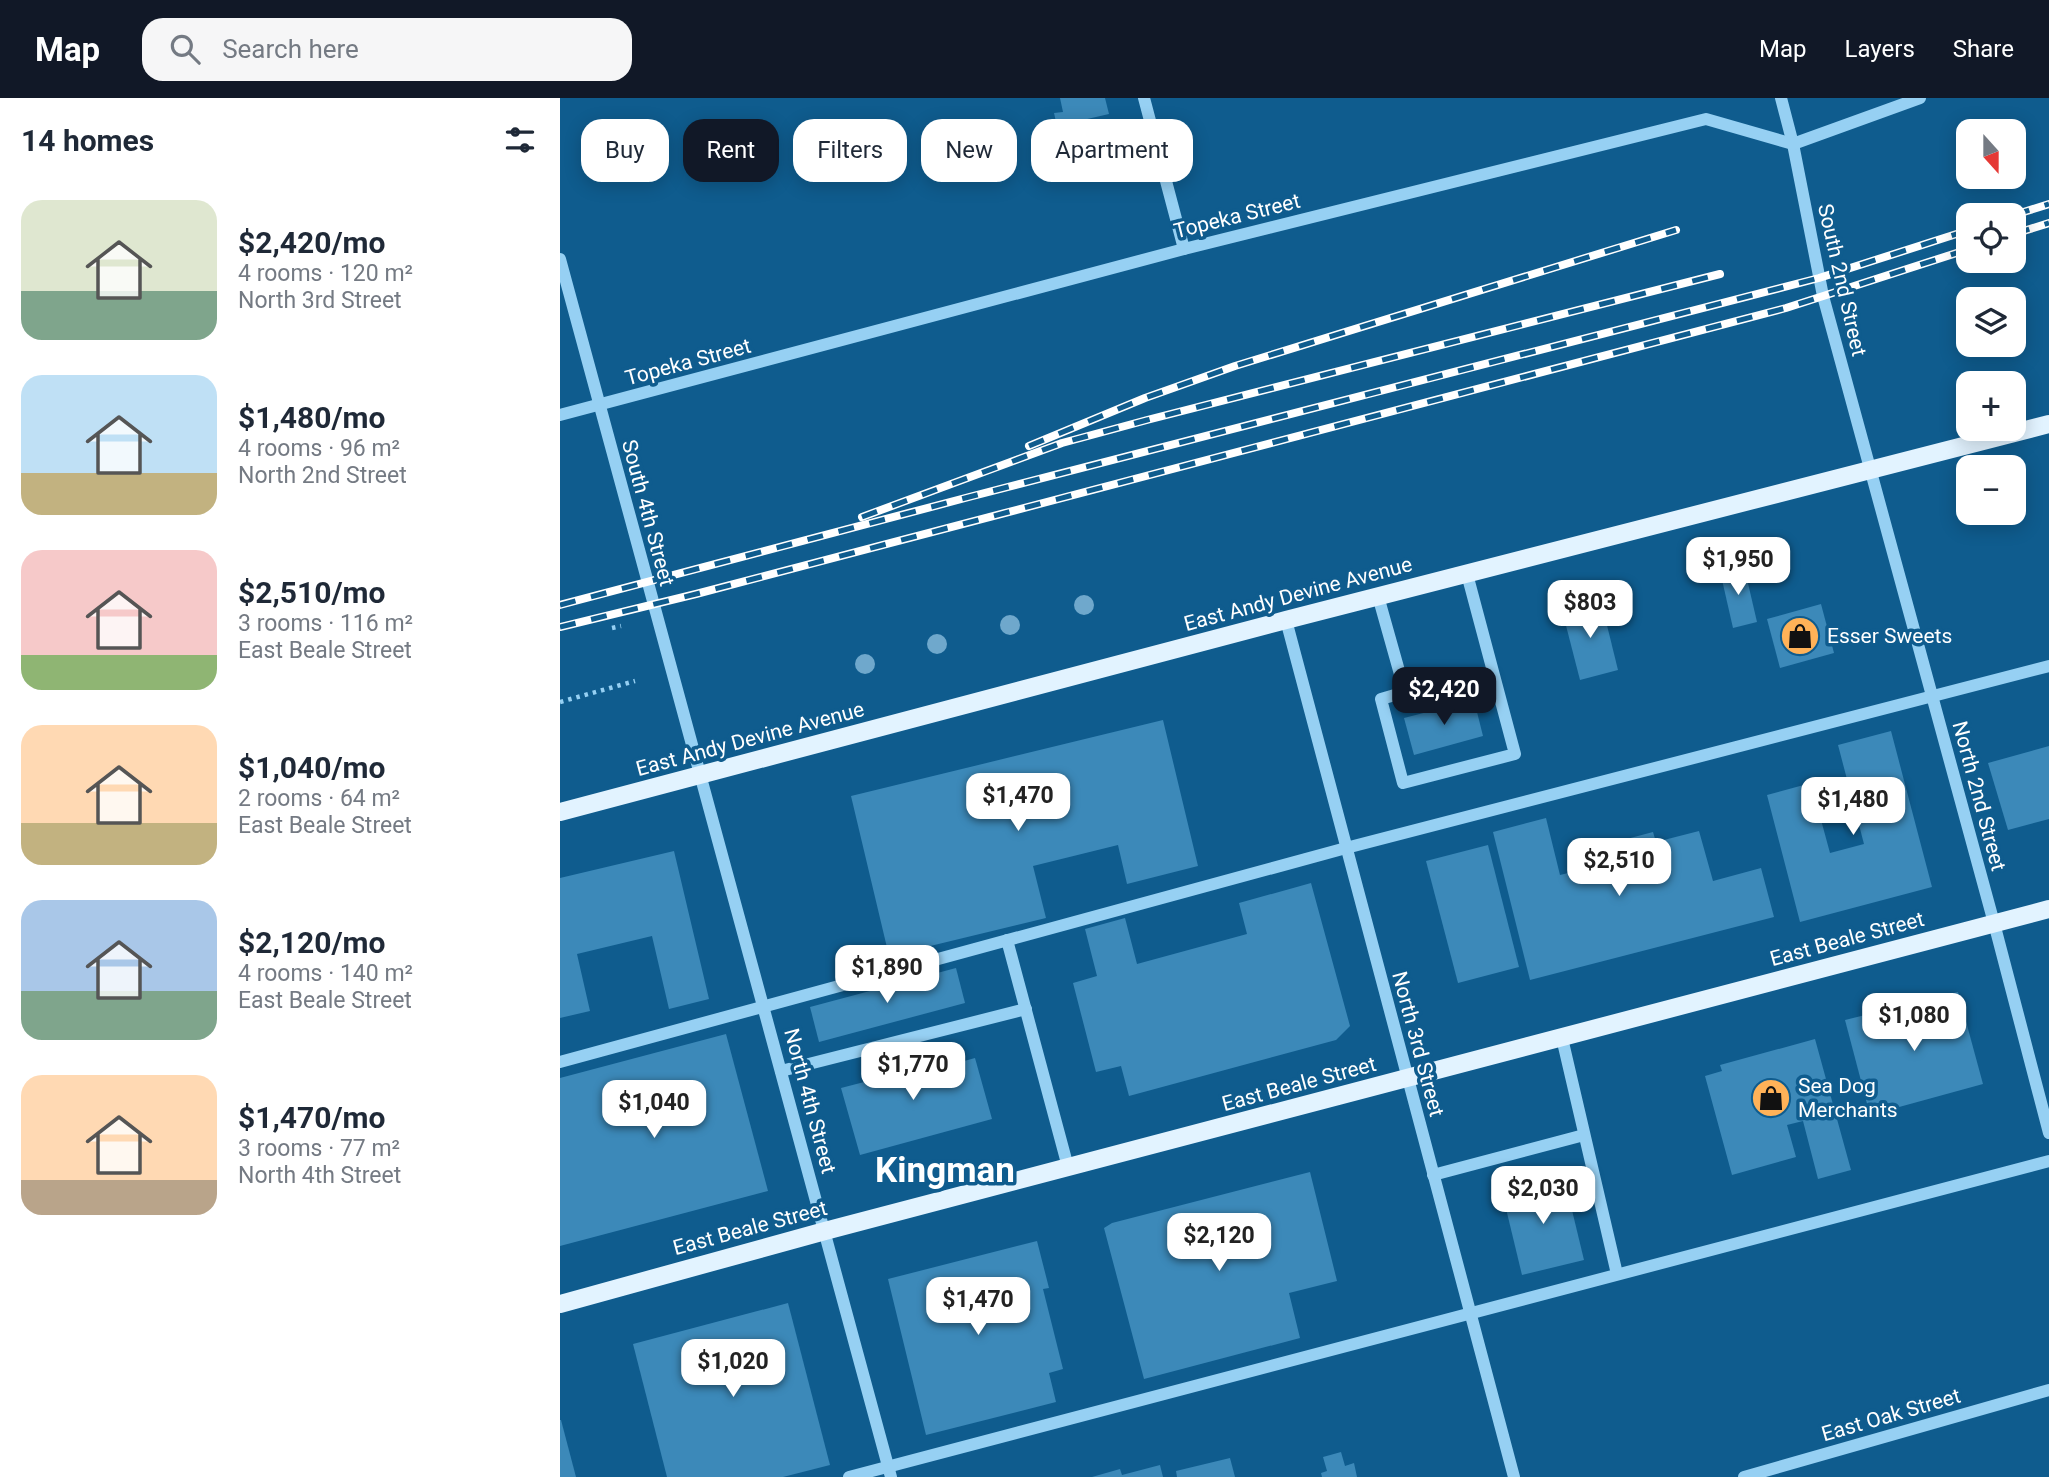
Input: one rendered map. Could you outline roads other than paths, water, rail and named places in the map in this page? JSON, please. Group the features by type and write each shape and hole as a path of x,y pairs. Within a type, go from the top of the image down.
{"main road":[{"name":"East Andy Devine Avenue","path":"560,812 1378,596 2049,424"},
{"name":"East Beale Street","path":"560,1304 825,1231 2049,909"}],"street":[{"path":"1144,98 1184,249"},
{"name":"South 2nd Street","path":"1781,98 1793,144 1823,296 1870,470"},
{"path":"1793,144 1920,98"},
{"name":"Topeka Street","path":"560,415 1184,249 1706,119 1793,144"},
{"name":"South 4th Street","path":"560,259 701,776"},
{"name":"North 2nd Street","path":"1870,470 2049,1133"},
{"path":"1378,596 1405,692 1381,699 1403,783 1515,754 1467,574"},
{"name":"North 3rd Street","path":"1286,620 1514,1477"},
{"path":"560,1062 1346,848 2049,666"},
{"name":"North 4th Street","path":"701,776 889,1472"},
{"path":"1007,940 1068,1167"},
{"path":"781,1071 1026,1009"},
{"path":"1562,1038 1617,1274"},
{"path":"1433,1175 1584,1135"},
{"path":"849,1477 889,1472 1470,1312 2049,1161"},
{"name":"East Oak Street","path":"1744,1477 2049,1391"}],"railway":[{"path":"2026,211 2049,204"},
{"path":"2026,230 2049,223"},
{"path":"1029,446 1145,398 1235,366 1676,230"},
{"path":"560,605 1819,278 1956,234"},
{"path":"560,627 696,594 1786,308 1956,253"},
{"path":"862,517 1062,443 1720,274"}],"place":[{"name":"Esser Sweets","path":"1800,636"},
{"name":"Sea Dog Merchants","path":"1771,1098"}],"district":[{"name":"Kingman","path":"945,1170"}]}
